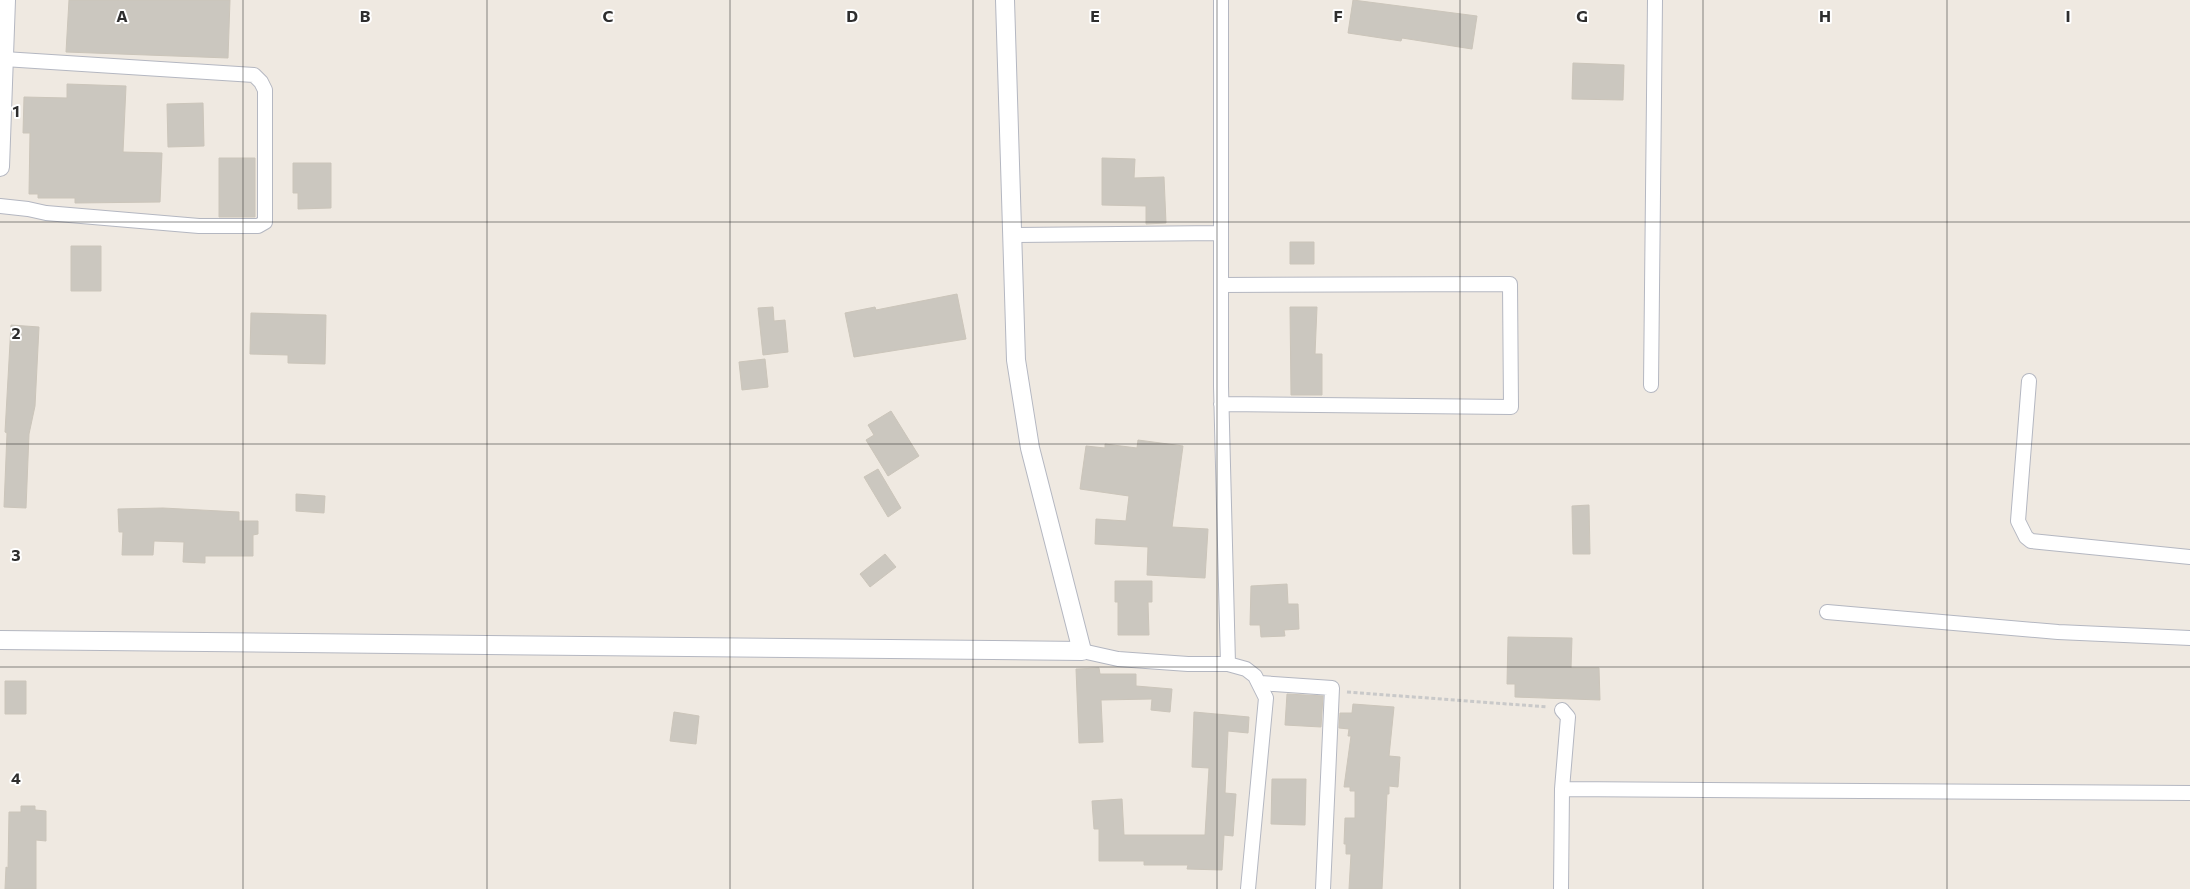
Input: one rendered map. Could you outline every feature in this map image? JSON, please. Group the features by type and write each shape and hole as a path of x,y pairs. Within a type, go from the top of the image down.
{"street":[{"path":"0,167 6,0"},
{"path":"1005,0 1014,235 1016,360 1030,448 1082,651"},
{"path":"1221,0 1221,404 1228,664"},
{"path":"1651,385 1655,0"},
{"path":"0,206 28,208 46,213 199,226 258,226 264,222 265,90 261,82 254,75 4,59"},
{"path":"1014,235 1221,233"},
{"path":"1221,285 1510,284 1511,407 1221,404"},
{"path":"2029,381 2018,521 2026,537 2031,541 2190,557"},
{"path":"1827,612 2058,632 2190,638"},
{"path":"0,640 1082,651 1118,659 1188,664 1228,664 1246,669 1260,683 1266,698 1248,889"},
{"path":"1260,683 1332,688 1323,889"},
{"path":"1561,889 1562,789 1568,717 1562,710"},
{"path":"1562,789 2190,793"}],"path":[{"path":"1332,688 1338,691 1562,710"}],"building":[{"path":"69,0 230,0 228,58 66,52"},
{"path":"1353,0 1477,16 1472,49 1402,38 1401,41 1348,33"},
{"path":"1573,63 1624,65 1623,100 1572,99"},
{"path":"67,84 126,86 123,152 162,153 160,202 75,203 75,198 38,198 38,194 29,194 30,133 23,133 24,97 67,98"},
{"path":"203,103 204,146 168,147 167,104"},
{"path":"219,158 255,158 255,217 219,217"},
{"path":"1102,158 1135,159 1134,178 1164,177 1166,223 1146,224 1146,206 1102,205"},
{"path":"293,163 331,163 331,208 298,209 298,193 293,193"},
{"path":"1290,242 1314,242 1314,264 1290,264"},
{"path":"71,246 101,246 101,291 71,291"},
{"path":"957,294 966,339 854,357 845,313 875,307 876,310"},
{"path":"773,307 774,321 785,320 788,352 763,355 758,308"},
{"path":"1290,307 1317,307 1315,354 1322,354 1322,395 1291,395"},
{"path":"251,313 326,315 325,364 288,363 288,355 250,354"},
{"path":"11,325 39,327 35,406 29,434 26,508 4,507 7,433 5,432"},
{"path":"765,359 768,387 742,390 739,362"},
{"path":"891,411 919,456 888,476 866,440 874,435 868,425"},
{"path":"1138,440 1183,446 1172,527 1208,529 1205,578 1147,575 1148,547 1095,544 1096,519 1126,521 1129,496 1080,489 1086,446 1105,448 1105,444 1137,448"},
{"path":"878,469 901,508 888,517 864,477"},
{"path":"296,494 325,496 324,513 296,511"},
{"path":"1589,505 1590,554 1573,554 1572,506"},
{"path":"163,508 239,512 239,521 258,521 258,534 253,535 253,556 205,556 205,563 183,562 184,542 154,541 153,555 122,555 123,532 119,532 118,509"},
{"path":"885,554 896,567 870,587 860,574"},
{"path":"1115,581 1152,581 1152,602 1148,602 1149,635 1118,635 1118,602 1115,602"},
{"path":"1287,584 1288,604 1298,604 1299,629 1284,630 1285,636 1261,637 1260,625 1250,625 1251,586"},
{"path":"1508,637 1572,638 1571,668 1599,668 1600,700 1515,697 1515,684 1507,684"},
{"path":"1099,668 1100,674 1136,674 1136,686 1172,689 1170,712 1151,710 1152,699 1101,700 1103,742 1079,743 1076,669"},
{"path":"5,681 26,681 26,714 5,714"},
{"path":"1287,694 1323,696 1321,727 1285,725"},
{"path":"1353,704 1394,707 1389,756 1400,757 1398,787 1389,786 1389,794 1387,794 1382,889 1349,889 1351,854 1346,854 1346,844 1344,844 1345,818 1355,818 1355,791 1350,791 1350,787 1344,787 1351,736 1348,736 1349,729 1339,728 1340,713 1352,713"},
{"path":"674,712 699,716 696,744 670,741"},
{"path":"1194,712 1249,717 1248,733 1228,731 1225,793 1236,794 1233,836 1224,835 1222,870 1187,869 1188,865 1144,865 1144,861 1099,861 1099,829 1094,829 1092,801 1122,799 1124,835 1205,835 1209,768 1192,767"},
{"path":"1272,779 1306,779 1305,825 1271,824"},
{"path":"21,806 35,806 35,810 46,811 46,841 36,840 36,889 5,889 6,867 8,868 9,812 21,812"}]}
